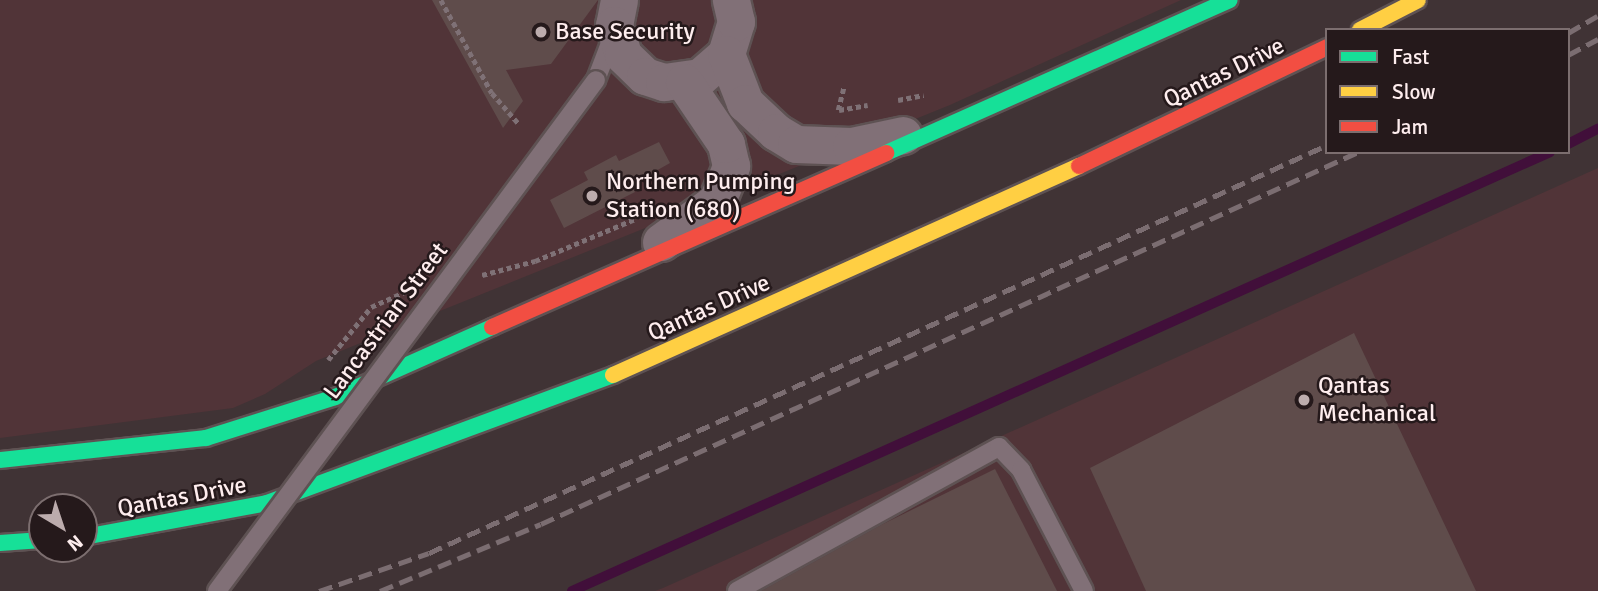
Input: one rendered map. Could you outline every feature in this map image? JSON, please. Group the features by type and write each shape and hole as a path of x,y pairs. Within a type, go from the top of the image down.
{"highway":[{"path":"0,460 206,438 335,397 1230,0"},
{"path":"1366,27 1418,0"},
{"path":"1366,27 1430,0"},
{"name":"Qantas Drive","path":"98,534 267,503 546,401 965,219 1189,117 1325,48"},
{"path":"0,543 28,541"}],"street":[{"path":"616,7 623,55 645,76 684,82 700,77 736,19"},
{"path":"736,19 746,103 776,132 796,144 851,146 954,121"},
{"path":"628,266 717,201 731,166 726,144 684,82"}],"lane":[{"name":"Lancastrian Street","path":"217,591 596,80 609,54 616,7"},
{"path":"596,80 616,69 645,76"},
{"path":"737,591 999,447 1021,470 1084,591"}],"path":[{"path":"441,0 489,86 519,124"},
{"path":"838,110 844,86"},
{"path":"471,278 535,261 646,214"},
{"path":"326,363 371,307 417,286"}],"shaded area":[{"path":"0,0 1181,0 950,105 316,361 265,394 233,408 0,438"},
{"path":"1598,168 1598,591 655,591 663,588"}],"building":[{"path":"432,0 598,0 551,64 506,70 523,101 503,128"},
{"name":"Northern Pumping Station (680)","path":"659,142 670,163 631,185 635,192 564,228 550,200 588,180 584,172 616,155 619,161"},
{"name":"Qantas Mechanical","path":"1354,333 1476,591 1146,591 1090,468"},
{"path":"995,469 1057,591 761,591 881,525"}],"waterway":[{"path":"1570,143 1598,129"},
{"path":"572,591 1546,154"}],"railway":[{"path":"1570,32 1598,16"},
{"path":"1570,54 1598,39"},
{"path":"319,591 429,553 1325,146"},
{"path":"380,591 541,524 1354,154"}],"traffic: fast":[{"path":"886,153 1230,0"},
{"path":"0,460 206,438 335,397 492,327"},
{"path":"98,534 267,503 613,375"},
{"path":"0,543 28,541"}],"traffic: slow":[{"path":"1364,28 1418,0"},
{"path":"613,375 1079,166"}],"traffic: jam":[{"path":"1079,166 1325,48"},
{"path":"492,327 886,153"}],"place":[{"name":"Base Security","path":"541,32"},
{"name":"Northern Pumping Station (680)","path":"592,196"},
{"name":"Qantas Mechanical","path":"1304,400"}]}
